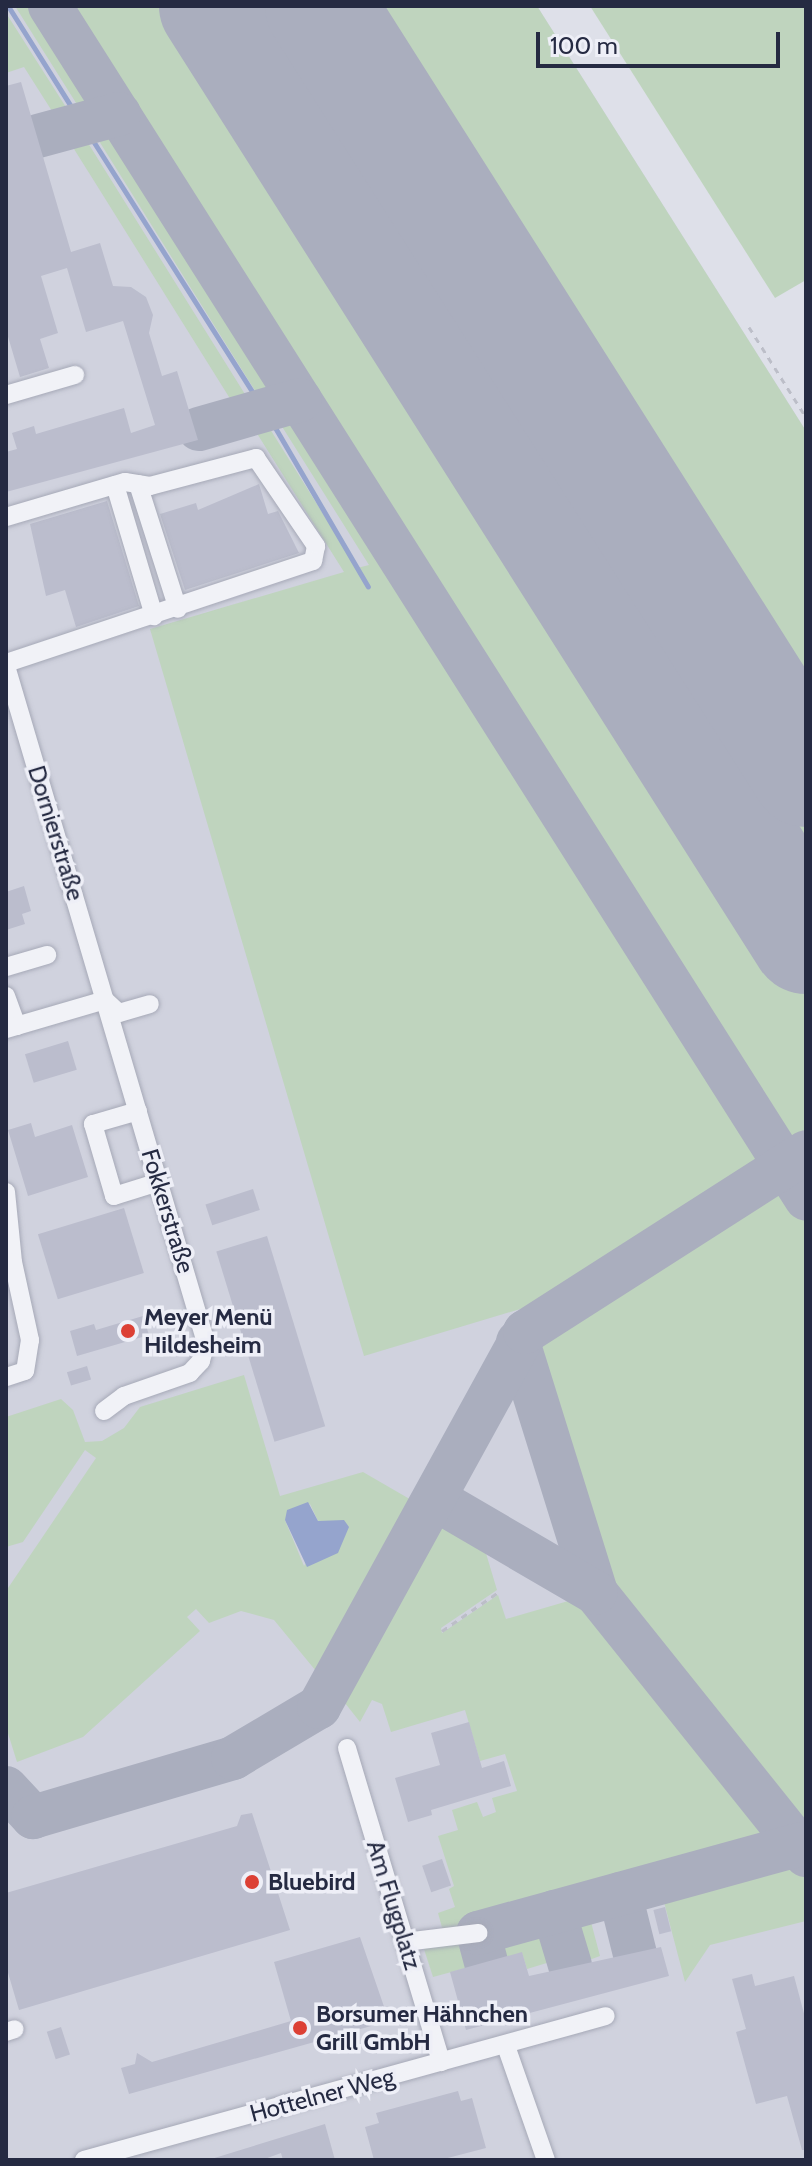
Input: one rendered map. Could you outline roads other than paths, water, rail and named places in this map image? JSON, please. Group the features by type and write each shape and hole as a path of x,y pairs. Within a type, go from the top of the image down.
{"street":[{"path":"6,395 75,375"},
{"path":"6,517 115,485 150,486 256,458 316,546 313,561 178,609 6,664"},
{"path":"138,484 178,609"},
{"path":"115,485 154,616"},
{"name":"Dornierstraße","path":"6,664 105,1000"},
{"path":"6,967 47,955"},
{"path":"6,996 12,1028 105,1000 119,1013 150,1004"},
{"name":"Fokkerstraße","path":"104,1411 124,1396 190,1373 204,1355 205,1337 105,1000"},
{"path":"138,1111 93,1124 114,1196 159,1182"},
{"path":"6,1192 9,1258 30,1340 25,1371 6,1377"},
{"name":"Am Flugplatz","path":"347,1748 441,2062"},
{"path":"405,1942 478,1933"},
{"name":"Hottelner Weg","path":"84,2160 606,2016"},
{"path":"506,2046 546,2160"}],"water":[{"path":"308,1502 318,1521 344,1520 349,1527 338,1553 307,1567 285,1520 287,1510"}],"waterway":[{"path":"8,6 77,116"},
{"path":"88,133 259,402"},
{"path":"270,419 368,587"}],"place":[{"name":"Meyer Menü Hildesheim","path":"128,1331"},
{"name":"Bluebird","path":"252,1882"},
{"name":"Borsumer Hähnchen Grill GmbH","path":"300,2028"}]}
